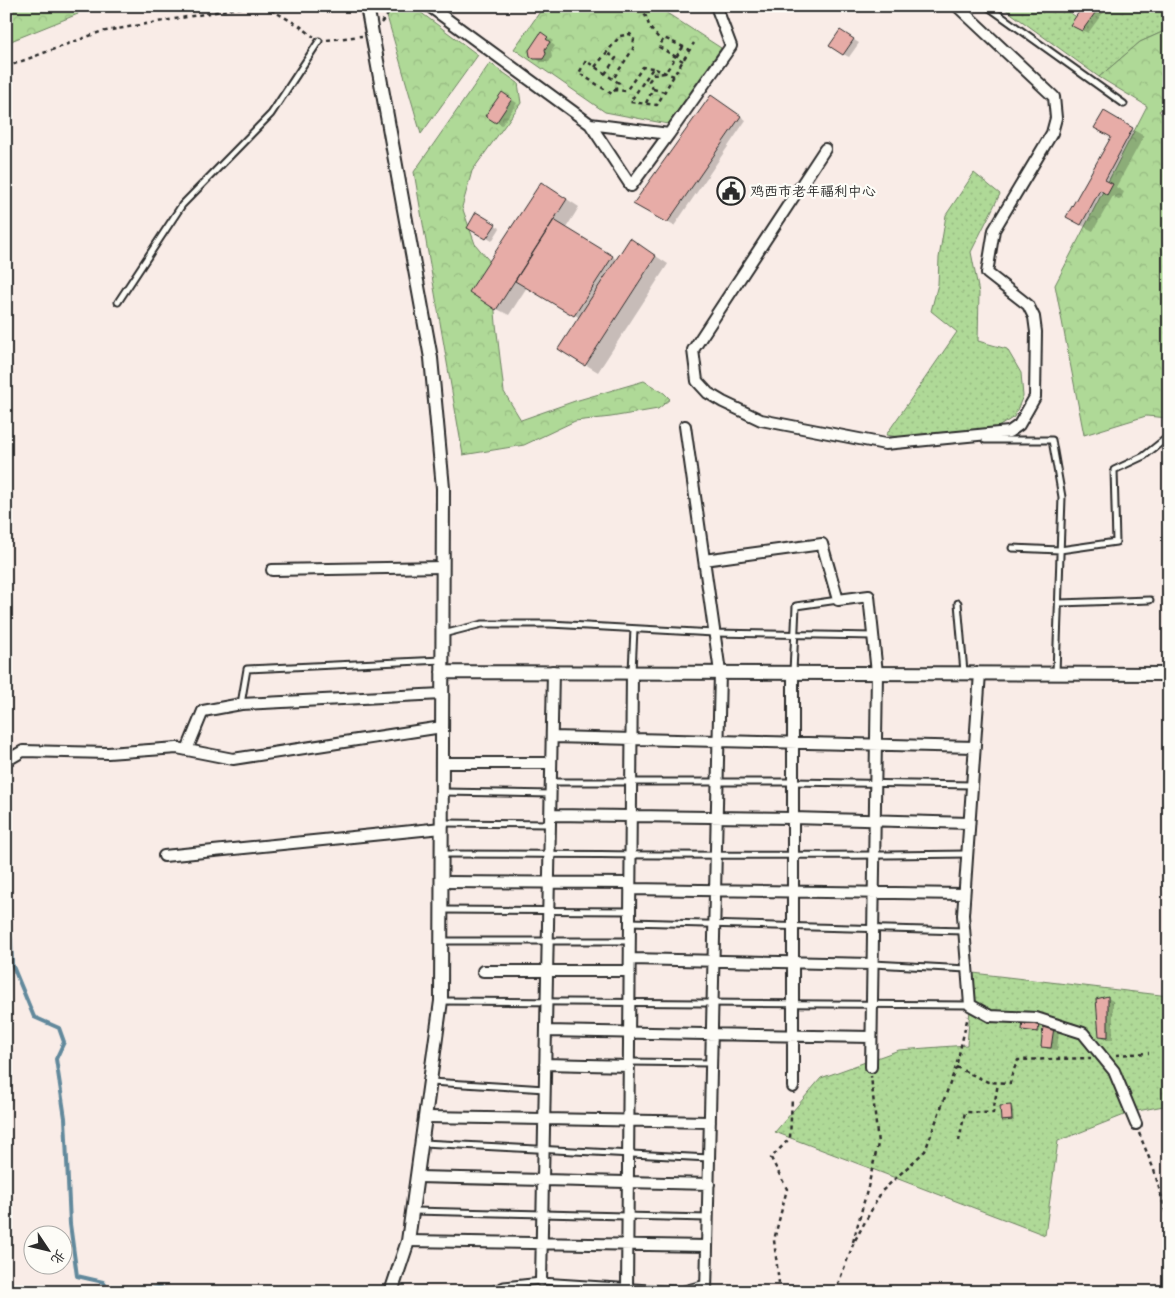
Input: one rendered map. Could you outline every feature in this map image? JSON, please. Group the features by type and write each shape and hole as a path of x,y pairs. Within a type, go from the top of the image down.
{"street":[{"path":"367,6 431,358 443,488 441,1002 408,1241 392,1292"},
{"path":"429,6 590,124 631,186 731,46 716,6"},
{"path":"825,149 693,350 697,381 708,393 761,420 885,444 1009,432 1019,425 1035,397 1036,332 1034,317 1028,305 987,273 994,230 1052,133 1056,118 1054,97 957,6"},
{"path":"590,124 669,134"},
{"path":"686,426 720,672 706,1287"},
{"path":"704,560 822,544 838,600 869,596 877,672 870,1067"},
{"path":"272,570 443,567"},
{"path":"442,666 553,671 1169,674"},
{"path":"542,1281 553,671"},
{"path":"627,1289 632,671"},
{"path":"793,672 793,1087"},
{"path":"980,673 963,915 970,1005 990,1016 1036,1018 1084,1033 1114,1070 1136,1124"},
{"path":"187,750 203,711 241,704 442,694"},
{"path":"6,761 23,751 108,753 177,748 233,759 442,728"},
{"path":"552,737 975,747"},
{"path":"442,763 551,762"},
{"path":"550,820 631,816 969,823"},
{"path":"164,856 442,825"},
{"path":"442,882 549,881 715,889 964,894"},
{"path":"630,959 872,964"},
{"path":"483,971 630,971"},
{"path":"546,1031 871,1037"},
{"path":"545,1064 629,1064"},
{"path":"426,1118 710,1122"},
{"path":"417,1177 709,1184"},
{"path":"408,1241 708,1246"}],"lane":[{"path":"987,6 1124,104"},
{"path":"118,302 182,205 271,114 319,41"},
{"path":"1012,548 1060,550 1116,542 1114,470 1144,456 1169,436"},
{"path":"985,440 1052,440 1062,497 1056,673"},
{"path":"793,672 796,606 838,600"},
{"path":"1058,603 1150,600"},
{"path":"958,603 964,673"},
{"path":"442,634 482,624 550,624 714,633 873,636"},
{"path":"632,671 634,629"},
{"path":"241,704 247,669 442,666"},
{"path":"551,782 793,782 972,785"},
{"path":"442,792 550,794"},
{"path":"442,825 550,820"},
{"path":"442,854 716,856 967,854"},
{"path":"442,910 630,911"},
{"path":"630,922 964,931"},
{"path":"442,941 630,941"},
{"path":"872,964 967,969"},
{"path":"441,1002 970,1005"},
{"path":"629,1064 711,1063"},
{"path":"431,1082 545,1089"},
{"path":"422,1143 709,1158"},
{"path":"412,1211 708,1218"},
{"path":"487,1292 504,1285 542,1281 627,1289 680,1290 706,1287"}],"path":[{"path":"6,67 100,32 250,6"},
{"path":"264,6 300,26 319,41 372,34 394,6"},
{"path":"642,6 650,28 662,42"},
{"path":"595,67 620,36 630,34 634,38 633,49 613,78"},
{"path":"683,61 659,47 664,38 690,50"},
{"path":"653,68 630,102 657,105 694,43"},
{"path":"665,73 683,47"},
{"path":"607,52 623,63"},
{"path":"605,74 616,58"},
{"path":"586,61 595,67 619,83 612,94 579,73 586,61"},
{"path":"615,90 626,91 643,66 674,76"},
{"path":"649,81 654,74 665,73"},
{"path":"647,77 653,89 665,92"},
{"path":"646,103 653,89"},
{"path":"850,1251 882,1191 925,1151 956,1066 970,1005"},
{"path":"956,1066 988,1082 1010,1083 1018,1060 1072,1060 1149,1053"},
{"path":"835,1292 850,1251 878,1144 870,1067"},
{"path":"959,1141 965,1112 993,1113 998,1083"},
{"path":"780,1292 774,1240 787,1188 771,1158 790,1138 793,1087"},
{"path":"1136,1124 1154,1170 1169,1224"}],"green space":[{"path":"6,6 75,6 78,14 6,43"},
{"path":"384,6 412,6 478,55 421,134"},
{"path":"544,6 656,6 721,48 668,124 605,112 514,49"},
{"path":"1001,6 1059,6 1083,21 1093,6 1169,6 1169,29 1140,42 1099,77"},
{"path":"1169,29 1169,104 1159,111 1169,123 1169,418 1146,416 1084,435 1055,285 1147,106 1099,77 1140,42"},
{"path":"490,63 518,83 521,103 472,171 462,207 475,244 491,263 504,392 521,420 575,401 644,381 664,393 670,399 658,409 575,421 524,445 463,455 414,172"},
{"path":"974,173 1000,194 971,252 979,293 978,341 1007,349 1021,373 1023,396 1014,417 998,427 974,433 912,439 886,435 957,332 931,311 938,284 939,258 946,215"},
{"path":"973,973 1169,996 1169,1105 1132,1112 1058,1141 1045,1235 775,1132 821,1078 899,1050 967,1045"}],"building":[{"path":"1083,6 1100,6 1082,31 1070,25"},
{"path":"840,30 854,39 843,55 829,46"},
{"path":"541,32 548,37 546,39 550,42 545,49 546,54 543,59 534,59 530,56 529,50"},
{"path":"502,92 512,99 496,123 485,116"},
{"path":"711,95 741,116 667,223 633,204"},
{"path":"1104,111 1133,128 1105,180 1113,184 1107,195 1100,190 1081,225 1066,217 1111,137 1094,128"},
{"path":"541,182 567,199 496,310 469,292"},
{"path":"476,212 496,224 486,239 467,228"},
{"path":"554,220 613,256 574,316 515,281"},
{"path":"630,238 656,256 585,366 558,349"},
{"path":"1108,996 1108,1037 1099,1036 1096,999"},
{"path":"1023,1021 1039,1022 1038,1032 1022,1030"},
{"path":"1043,1026 1054,1027 1051,1048 1041,1047"},
{"path":"1011,1105 1012,1120 1001,1121 1000,1106"}],"waterway":[{"path":"6,932 11,939 12,964 34,1017 59,1028 64,1042 56,1059 65,1118 70,1224 77,1276 103,1282 110,1292"},
{"path":"144,1292 157,1287 175,1292"}],"place":[{"name":"鸡西市老年福利中心","path":"731,191"}]}
